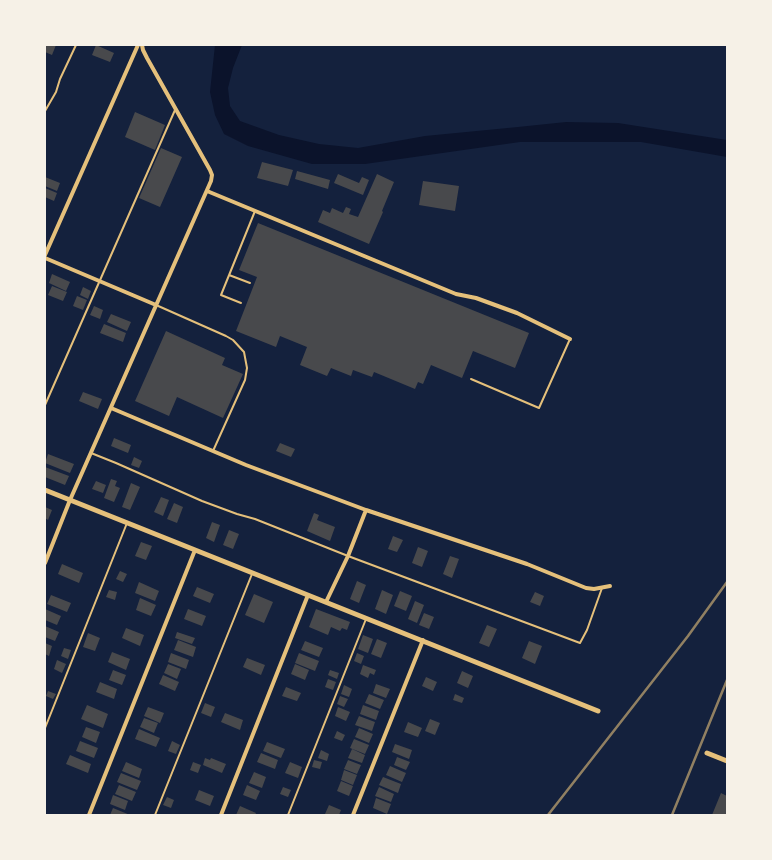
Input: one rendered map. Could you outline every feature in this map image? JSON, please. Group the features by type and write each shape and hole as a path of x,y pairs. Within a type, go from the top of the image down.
{"street":[{"path":"45,254 138,45"},
{"path":"45,563 70,500 207,191 212,175 175,110 145,54 142,45"},
{"path":"207,191 456,294 476,298 518,313 570,339"},
{"path":"45,258 156,306"},
{"path":"111,408 261,471 366,510 527,564 586,588 602,588 610,586"},
{"path":"45,490 598,711"},
{"path":"326,602 348,556 366,510"},
{"path":"89,815 195,550"},
{"path":"221,815 308,595"},
{"path":"353,815 423,640"},
{"path":"707,753 727,761"}],"lane":[{"path":"45,111 56,92 60,79 76,45"},
{"path":"45,405 175,110"},
{"path":"241,304 221,295 255,211"},
{"path":"229,275 250,283"},
{"path":"156,306 234,340 244,352 247,373 245,380 213,451"},
{"path":"471,379 539,408 570,339"},
{"path":"91,453 122,465 202,501 255,519 348,556 580,643 587,630 602,588"},
{"path":"45,728 127,522"},
{"path":"155,815 252,573"},
{"path":"288,815 366,618"}],"water":[{"path":"215,45 242,45 233,68 228,88 230,106 240,121 279,135 319,144 358,148 425,136 566,122 618,123 727,140 727,157 641,142 520,142 365,164 312,164 248,146 224,134 215,115 210,92"}],"building":[{"path":"45,45 56,45 52,55 45,52"},
{"path":"96,45 114,53 110,62 92,55"},
{"path":"135,112 165,125 155,150 125,137"},
{"path":"161,148 182,157 160,207 139,198"},
{"path":"262,162 293,170 288,186 257,178"},
{"path":"297,171 330,180 328,189 295,179"},
{"path":"338,174 359,183 362,177 369,180 363,195 334,183"},
{"path":"377,174 394,182 369,244 318,222 323,210 330,213 332,208 343,213 346,207 351,209 349,214 358,217"},
{"path":"45,177 60,183 57,191 45,186"},
{"path":"423,181 459,186 455,211 419,205"},
{"path":"45,188 57,193 54,201 45,197"},
{"path":"258,223 529,333 515,368 473,351 462,378 431,365 423,384 418,382 415,389 374,372 372,377 353,370 351,376 331,368 327,376 300,365 307,347 280,336 276,347 236,331 257,277 239,270"},
{"path":"52,274 70,282 66,291 49,283"},
{"path":"52,286 67,292 63,301 48,295"},
{"path":"83,287 91,291 88,299 80,295"},
{"path":"77,296 87,300 83,310 73,306"},
{"path":"94,306 103,310 100,319 90,315"},
{"path":"111,314 131,322 127,331 107,322"},
{"path":"104,324 126,333 123,342 100,333"},
{"path":"166,331 225,358 222,365 243,374 223,418 177,397 169,416 135,401"},
{"path":"83,392 102,399 98,409 79,401"},
{"path":"114,438 131,445 128,453 111,446"},
{"path":"280,443 295,449 291,457 276,451"},
{"path":"48,454 74,464 70,473 45,463"},
{"path":"134,457 142,461 139,468 131,465"},
{"path":"45,467 69,476 65,485 45,477"},
{"path":"111,479 117,481 115,486 120,488 114,502 104,498"},
{"path":"96,481 106,485 103,493 92,489"},
{"path":"131,483 140,487 130,510 122,507"},
{"path":"161,497 169,500 163,516 154,512"},
{"path":"174,503 183,507 177,523 167,519"},
{"path":"45,507 52,510 48,520 45,518"},
{"path":"314,513 319,515 317,520 335,527 330,541 307,531"},
{"path":"212,522 220,525 214,542 206,538"},
{"path":"229,530 239,534 233,549 223,545"},
{"path":"393,536 403,540 397,552 388,549"},
{"path":"141,542 152,546 146,560 135,556"},
{"path":"418,547 428,551 422,567 412,563"},
{"path":"450,556 459,559 452,578 443,574"},
{"path":"62,564 83,573 79,583 58,574"},
{"path":"120,571 127,574 123,582 116,579"},
{"path":"357,581 366,585 359,603 350,599"},
{"path":"139,582 159,591 155,601 135,593"},
{"path":"197,587 214,594 210,603 193,596"},
{"path":"109,590 117,592 115,600 106,597"},
{"path":"382,590 393,595 386,614 375,609"},
{"path":"400,591 412,596 406,611 394,606"},
{"path":"535,592 544,596 540,606 530,602"},
{"path":"254,594 273,602 264,623 245,615"},
{"path":"51,595 71,603 67,612 47,604"},
{"path":"140,598 156,605 151,616 136,610"},
{"path":"415,601 424,605 417,623 408,619"},
{"path":"45,609 61,616 57,625 45,620"},
{"path":"188,609 206,616 202,626 184,619"},
{"path":"316,609 350,622 347,630 342,628 340,631 331,627 328,635 309,627"},
{"path":"424,613 434,617 429,629 419,625"},
{"path":"487,625 497,629 489,647 479,643"},
{"path":"45,626 59,632 55,641 45,637"},
{"path":"126,628 144,635 140,646 122,638"},
{"path":"177,632 195,638 192,644 175,638"},
{"path":"88,633 100,638 95,651 83,647"},
{"path":"363,635 373,639 368,653 358,649"},
{"path":"377,639 387,643 381,658 371,654"},
{"path":"178,640 196,647 193,657 174,650"},
{"path":"305,641 323,648 319,657 301,650"},
{"path":"529,641 542,646 535,664 522,658"},
{"path":"45,643 52,646 49,656 45,654"},
{"path":"64,648 71,650 68,659 61,656"},
{"path":"112,652 130,659 126,670 108,662"},
{"path":"171,653 189,660 186,669 168,662"},
{"path":"299,653 319,661 315,671 295,663"},
{"path":"357,653 364,656 361,664 354,661"},
{"path":"247,658 265,665 261,675 243,667"},
{"path":"57,660 66,664 62,673 54,669"},
{"path":"168,664 181,669 177,679 164,673"},
{"path":"295,664 309,670 305,680 291,674"},
{"path":"363,665 376,670 374,675 370,673 368,678 360,674"},
{"path":"113,670 126,675 122,685 109,680"},
{"path":"330,670 339,673 337,679 328,675"},
{"path":"462,671 473,676 468,688 457,683"},
{"path":"163,675 179,682 175,691 159,684"},
{"path":"426,677 437,682 433,691 422,686"},
{"path":"328,679 336,682 333,690 325,687"},
{"path":"100,682 117,689 114,699 96,692"},
{"path":"376,684 390,689 386,698 373,693"},
{"path":"344,685 352,689 349,697 341,694"},
{"path":"286,687 301,693 297,701 282,696"},
{"path":"48,691 56,694 53,699 46,696"},
{"path":"369,694 384,700 380,709 365,703"},
{"path":"455,694 464,698 462,703 453,700"},
{"path":"340,696 348,699 344,707 337,704"},
{"path":"205,703 215,707 211,717 201,713"},
{"path":"87,705 108,714 103,728 81,719"},
{"path":"363,705 379,711 376,720 360,714"},
{"path":"148,707 164,713 160,723 144,716"},
{"path":"338,707 350,712 346,721 335,716"},
{"path":"225,713 243,720 240,730 221,722"},
{"path":"359,716 375,722 372,731 355,725"},
{"path":"144,718 158,723 154,733 140,727"},
{"path":"430,719 440,723 435,735 425,731"},
{"path":"408,722 422,728 418,737 404,732"},
{"path":"86,727 100,732 96,743 82,737"},
{"path":"359,728 373,734 369,743 355,737"},
{"path":"139,729 160,738 156,747 135,739"},
{"path":"337,731 345,735 342,741 334,738"},
{"path":"354,739 369,745 365,754 350,748"},
{"path":"80,741 98,748 94,758 76,751"},
{"path":"172,741 180,745 176,754 168,751"},
{"path":"267,742 285,749 281,758 263,751"},
{"path":"395,744 412,750 409,759 392,752"},
{"path":"352,749 365,755 362,763 348,758"},
{"path":"321,750 329,754 327,761 318,758"},
{"path":"261,753 278,760 275,769 257,762"},
{"path":"70,755 91,764 88,773 66,764"},
{"path":"397,757 410,762 406,770 394,765"},
{"path":"205,758 210,760 211,758 226,764 222,773 203,765"},
{"path":"314,760 322,762 320,769 312,767"},
{"path":"348,760 361,765 357,774 344,769"},
{"path":"126,762 142,769 139,778 122,771"},
{"path":"193,762 201,765 198,773 190,770"},
{"path":"290,762 302,767 298,778 285,773"},
{"path":"390,766 406,773 402,782 386,775"},
{"path":"344,770 357,775 353,785 341,780"},
{"path":"254,772 266,777 262,788 249,783"},
{"path":"121,773 141,781 137,790 117,782"},
{"path":"383,777 401,784 398,793 379,785"},
{"path":"341,781 353,786 349,796 337,791"},
{"path":"119,785 136,792 132,801 115,794"},
{"path":"247,785 260,791 256,800 243,795"},
{"path":"283,787 291,790 288,797 280,794"},
{"path":"379,787 394,794 391,802 375,796"},
{"path":"199,790 214,796 210,806 195,800"},
{"path":"721,793 727,796 727,815 712,815"},
{"path":"113,795 128,801 125,810 110,804"},
{"path":"167,797 174,800 171,808 163,805"},
{"path":"376,798 391,804 387,814 373,808"},
{"path":"329,805 341,810 339,815 325,814"},
{"path":"240,806 256,813 255,815 236,815"},
{"path":"113,808 130,815 110,815"}],"railway":[{"path":"548,815 688,636 727,582"},
{"path":"672,815 727,680"}]}
